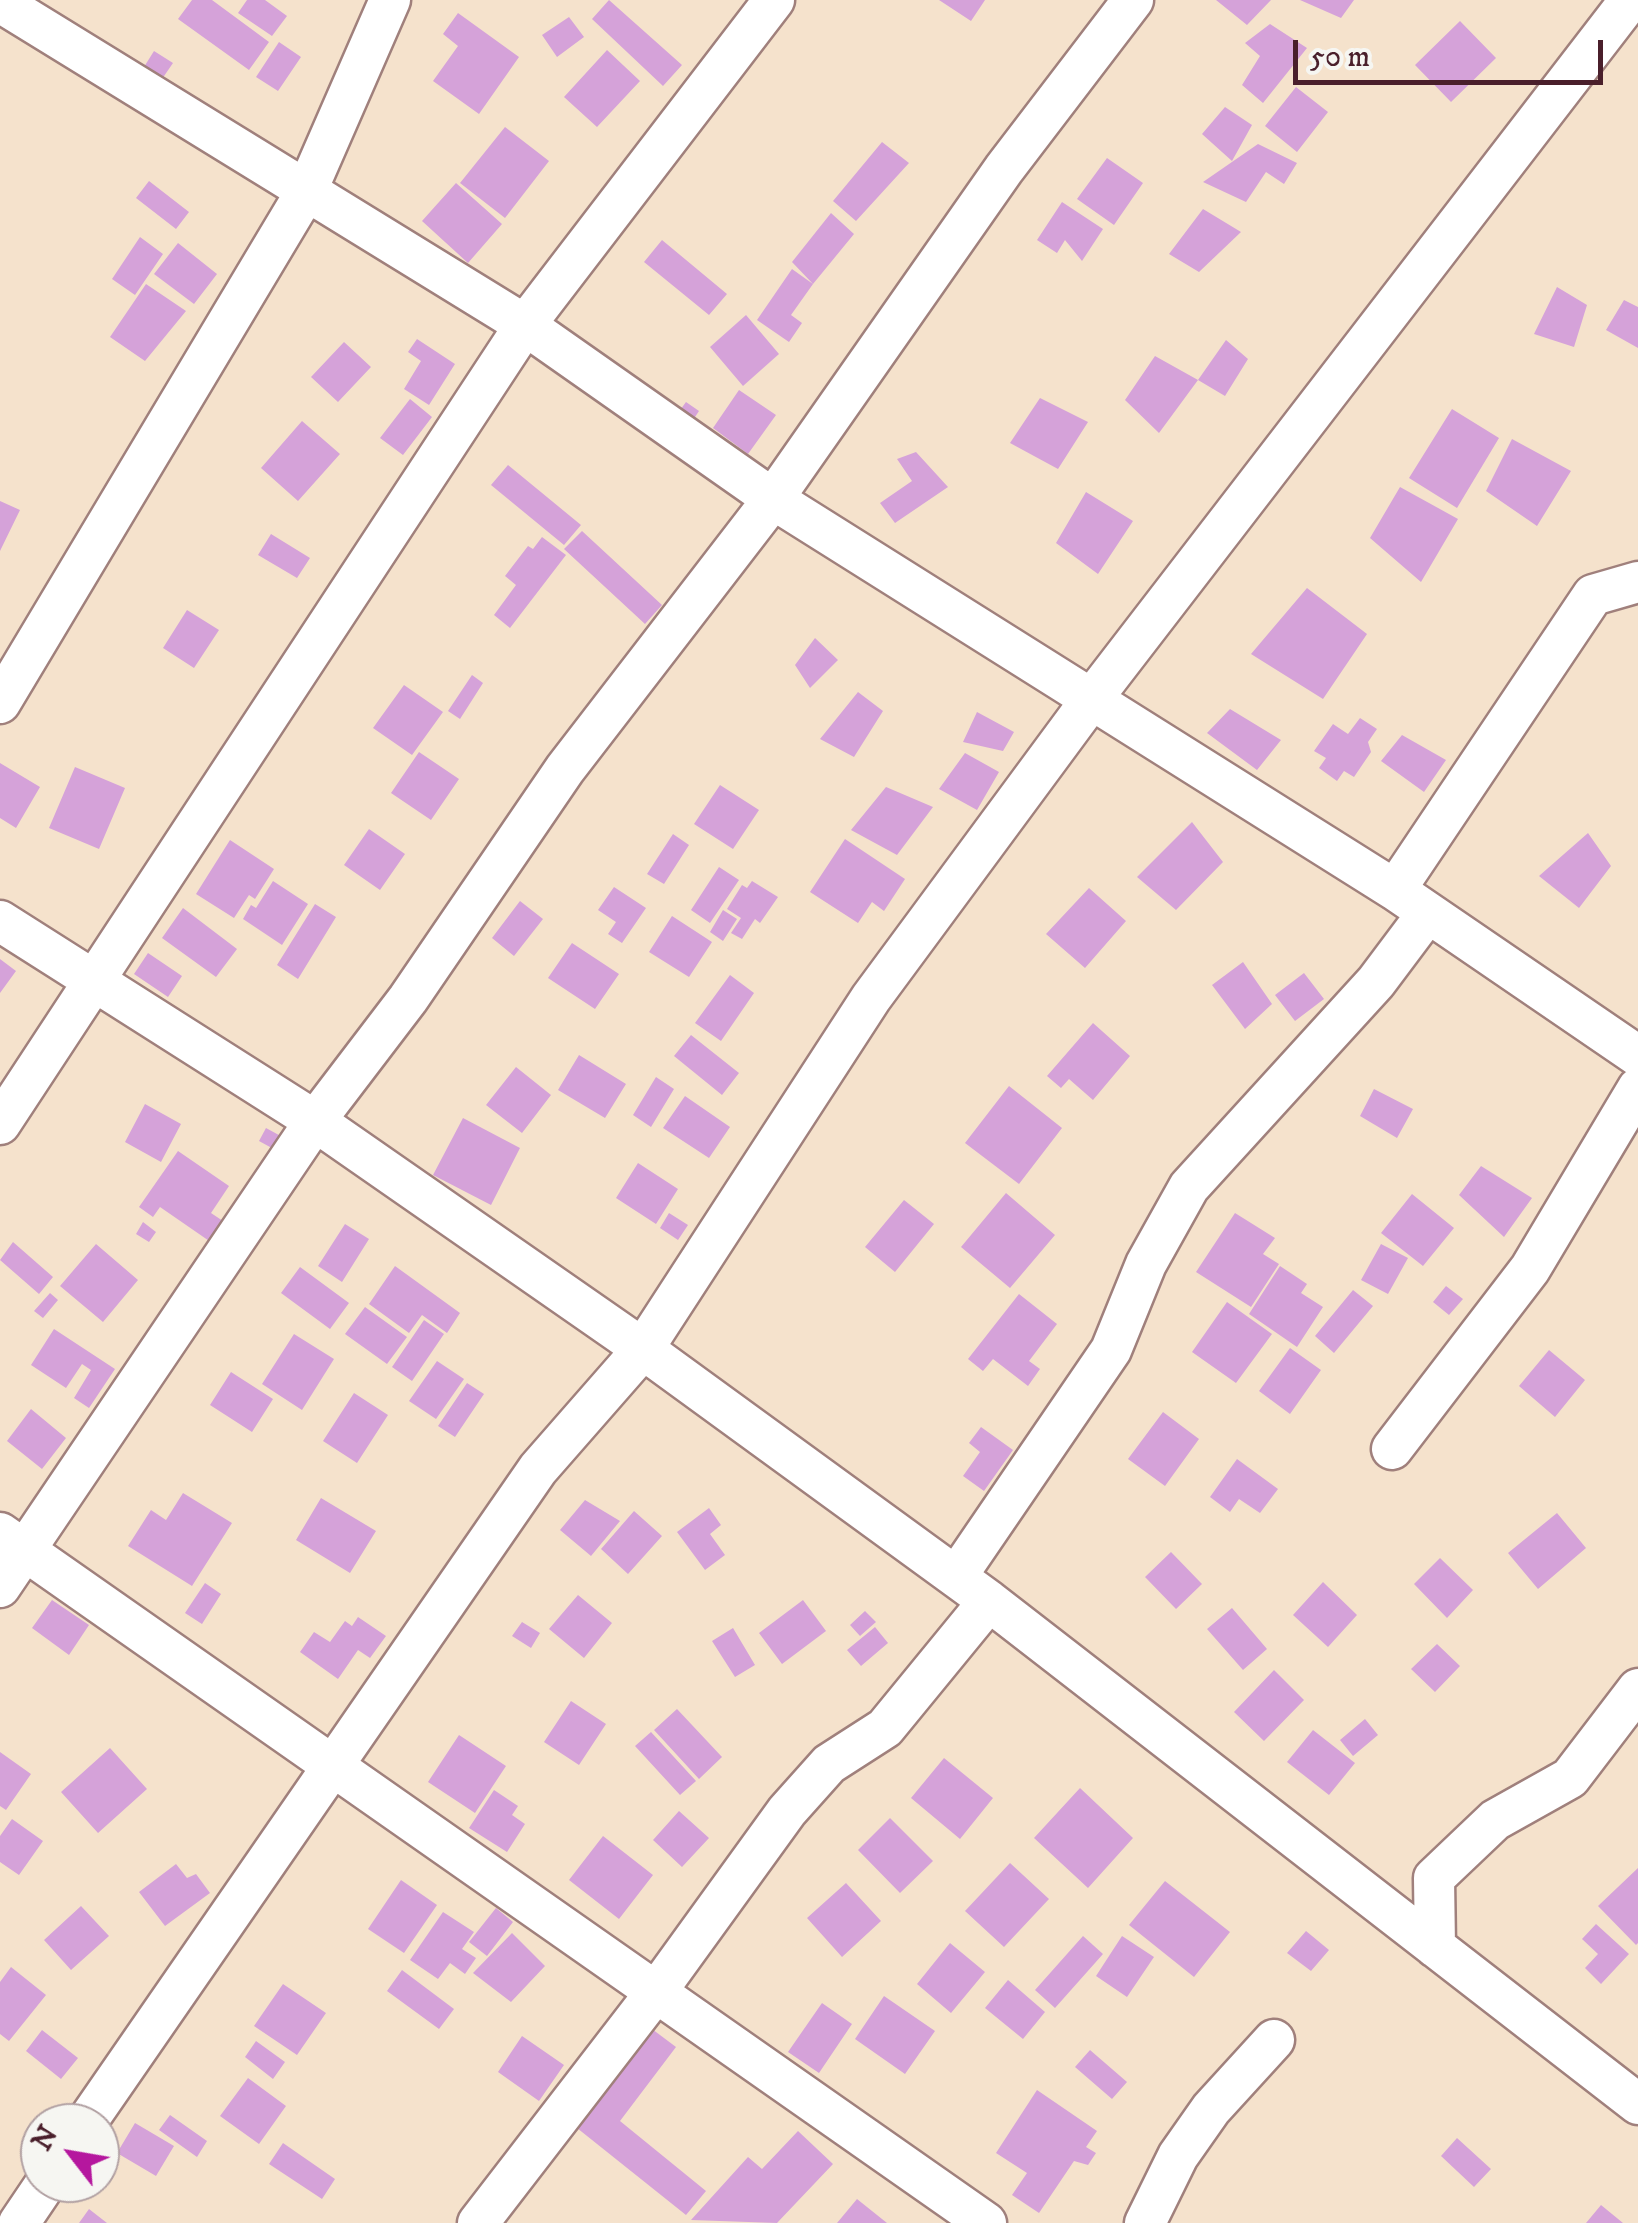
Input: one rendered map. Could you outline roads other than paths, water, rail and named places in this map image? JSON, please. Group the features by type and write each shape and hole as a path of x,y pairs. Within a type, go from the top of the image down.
{"street":[{"path":"0,703 308,190 390,0"},
{"path":"0,1124 91,980 525,325 774,0"},
{"path":"0,1587 13,1541 315,1120 408,998 566,769 773,500 1004,169 1133,0"},
{"path":"100,2103 330,1764 538,1469 643,1349 871,998 1091,700 1630,0"},
{"path":"0,2 525,325 773,500 1411,902 1638,1056"},
{"path":"956,1577 1112,1350 1146,1264 1189,1187 1376,982 1411,902 1593,594 1638,582"},
{"path":"0,921 315,1120 643,1349 989,1601 1638,2104"},
{"path":"1392,1449 1530,1269 1638,1088"},
{"path":"13,1541 986,2223"},
{"path":"478,2223 656,1992 788,1811 829,1764 885,1728 989,1601"},
{"path":"1434,1947 1434,1878 1495,1820 1570,1778 1638,1689"},
{"path":"1145,2223 1178,2156 1211,2109 1274,2040"}]}
